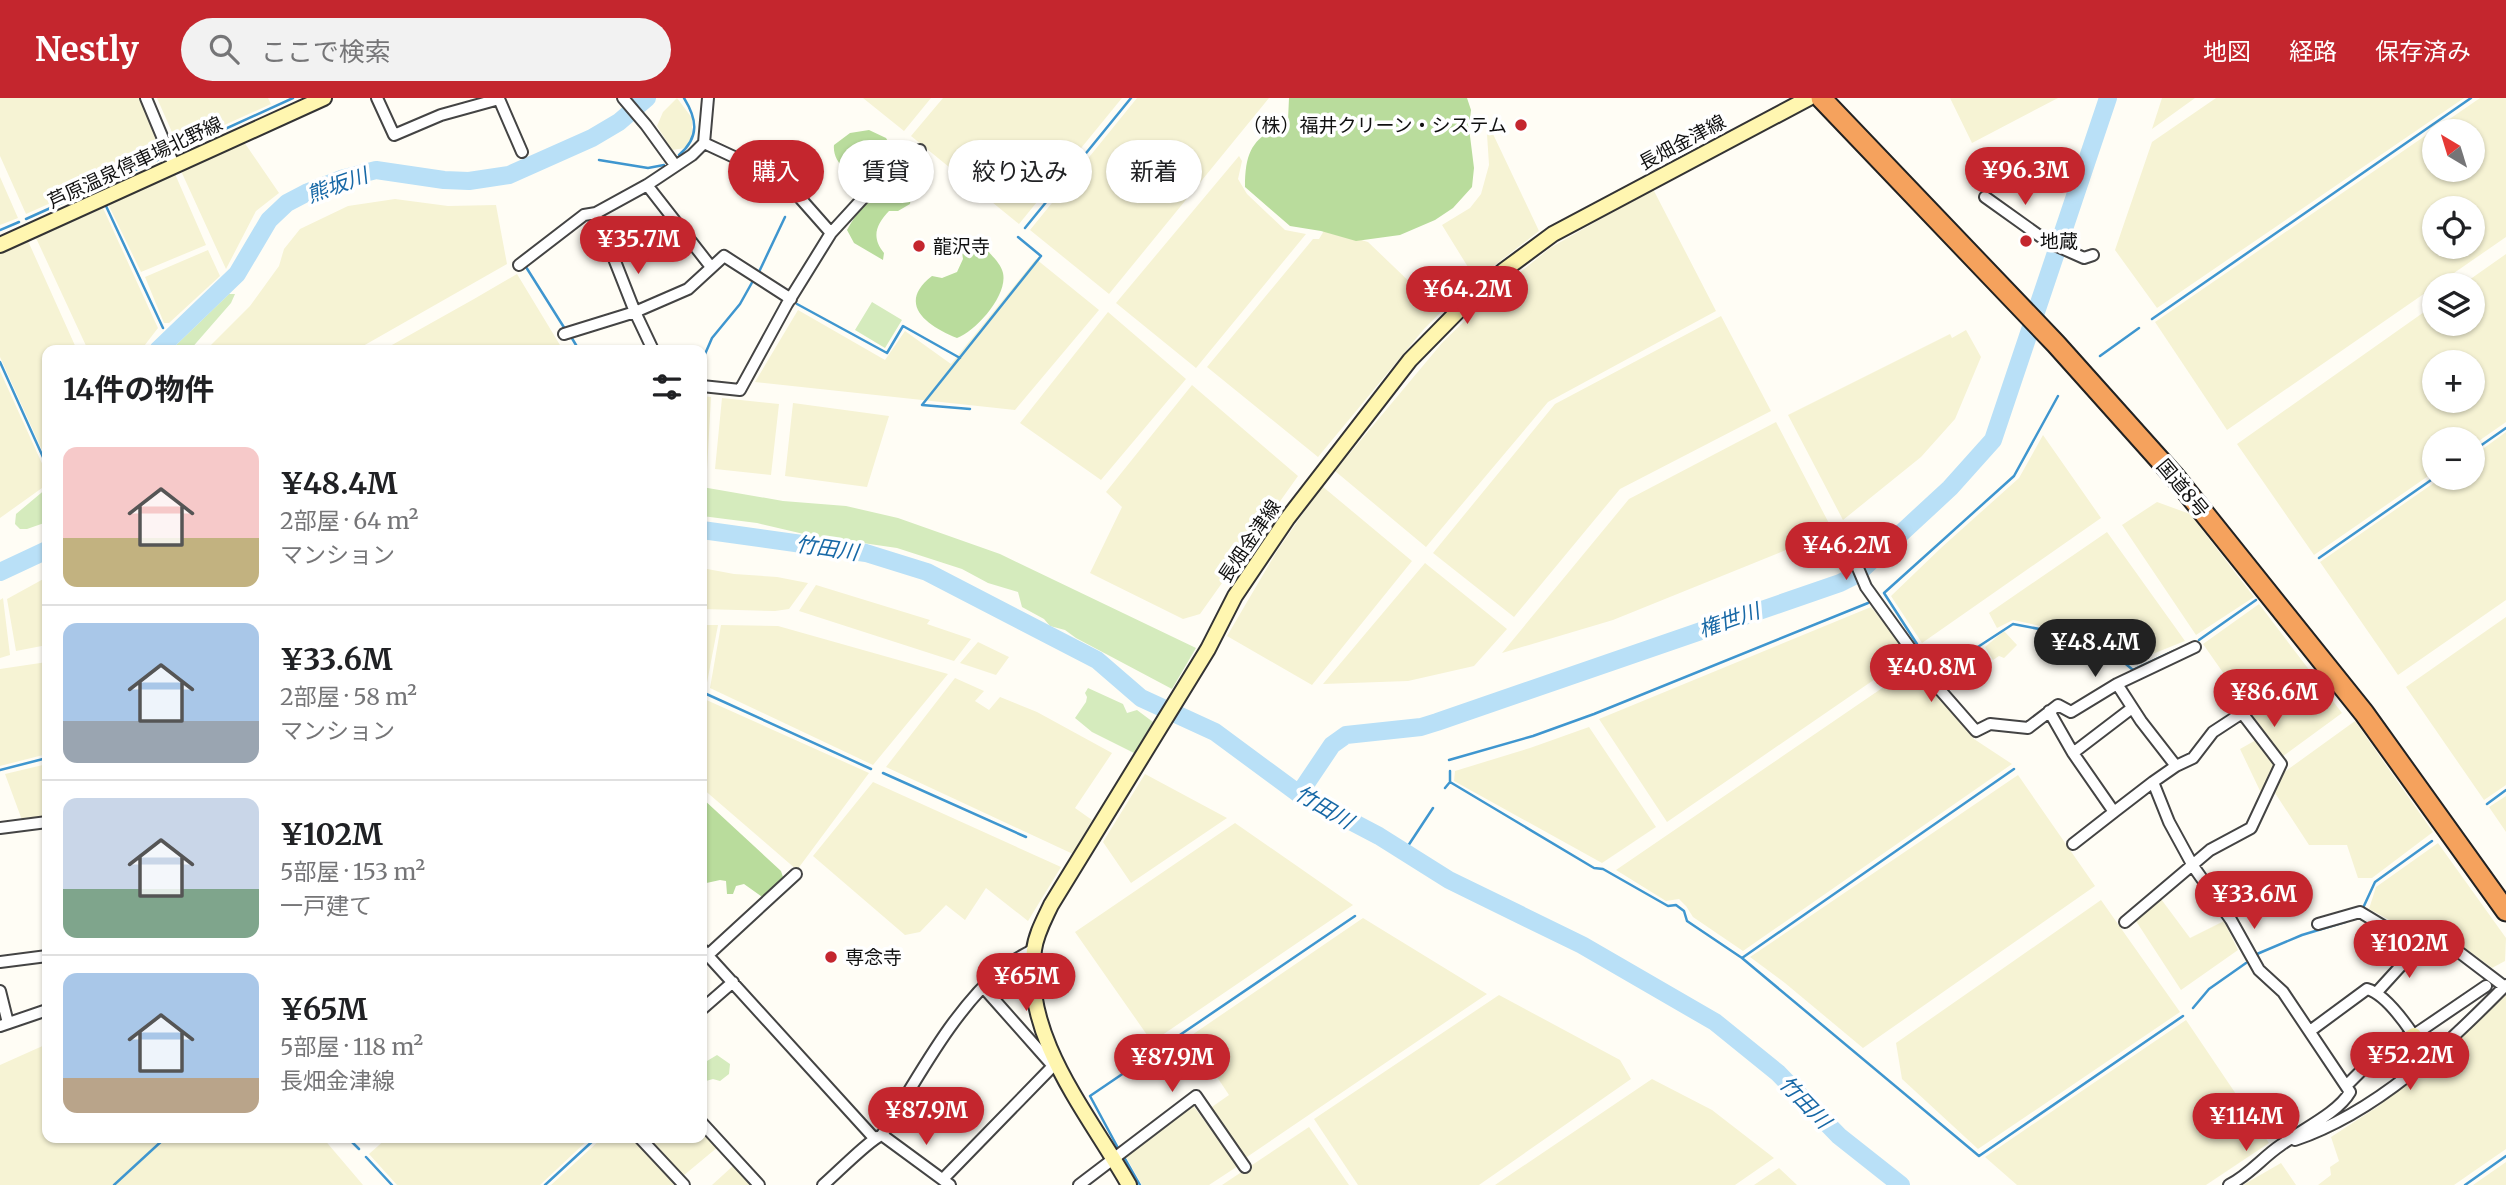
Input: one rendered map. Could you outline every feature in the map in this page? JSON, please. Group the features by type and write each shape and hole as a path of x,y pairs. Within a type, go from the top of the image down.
{"highway":[{"name":"国道8号","path":"1821,98 2056,344 2175,477 2364,713 2506,911"}],"main road":[{"name":"芦原温泉停車場北野線","path":"0,245 324,98"},
{"name":"長畑金津線","path":"1129,1185 1055,1065 1036,1013 1032,992 1034,949 1051,905 1208,649 1234,596 1287,519 1410,360 1466,303 1503,271 1553,234 1810,98"}],"street":[{"path":"146,98 174,165"},
{"path":"377,98 394,135 441,115 499,99 522,152"},
{"path":"519,265 584,215 596,213 647,186 675,164 692,155 704,143 708,98"},
{"path":"625,101 675,164"},
{"path":"704,143 775,176 793,190 831,233"},
{"path":"647,186 711,267"},
{"path":"1985,197 2048,242 2089,256"},
{"path":"707,387 740,390 831,233 858,203"},
{"path":"596,213 651,345"},
{"path":"564,334 635,312 688,289 724,256 791,299"},
{"path":"1846,540 1866,587 1941,691 1976,731 1990,724 2028,728 2058,705 2071,712 2117,684 2195,647"},
{"path":"2117,684 2176,766"},
{"path":"2074,753 2132,708"},
{"path":"2049,711 2114,812"},
{"path":"2073,844 2153,782 2193,758 2213,732 2242,713 2281,764 2251,828 2210,850 2126,922"},
{"path":"2153,782 2169,822 2193,866 2231,920 2259,970 2283,992 2361,1108"},
{"path":"0,828 42,823"},
{"path":"707,950 796,874"},
{"path":"2279,1146 2326,1129 2361,1108 2428,1058 2505,986 2451,946 2418,947 2360,912 2318,924"},
{"path":"2377,992 2418,947"},
{"path":"822,1185 878,1136 956,1021 983,987 1004,967 1034,949"},
{"path":"707,954 878,1136 947,1182 1055,1065 983,987"},
{"path":"0,961 42,957"},
{"path":"707,1005 733,982"},
{"path":"2229,1185 2279,1146 2346,1100 2349,1088 2364,1068 2486,986"},
{"path":"2310,1031 2367,989 2377,992 2408,1038 2428,1058"},
{"path":"1,997 4,1024 42,1012"},
{"path":"1079,1185 1196,1096 1245,1167"},
{"path":"707,1129 760,1185"},
{"path":"645,1143 684,1185"}],"shaded area":[{"path":"0,98 140,98 163,153 26,214 0,156"},
{"path":"157,98 268,98 271,104 178,146"},
{"path":"677,98 692,118 692,137 686,148 672,150 657,126 663,112"},
{"path":"863,98 931,98 904,131"},
{"path":"943,98 1122,98 1088,140 948,140 948,166 934,155 934,140 916,140 911,136"},
{"path":"1137,98 1269,98 1202,180 1202,140 1106,140 1106,203 1183,203 1109,294 1030,230 1052,203 1092,203 1092,154"},
{"path":"1950,98 2058,98 1972,143"},
{"path":"2162,98 2195,98 2152,129"},
{"path":"2216,98 2464,98 2433,119 2422,119 2422,127 2157,308 2115,250 2152,142"},
{"path":"2480,98 2506,98 2506,237 2485,252 2485,196 2422,196 2422,259 2474,259 2454,273 2422,273 2422,295 2227,430 2155,322 2422,138 2422,182 2485,182 2485,119 2450,119"},
{"path":"1487,134 1493,134 1539,231 1476,280 1442,225 1470,208 1481,194 1489,165"},
{"path":"244,142 279,193 256,211 226,269 181,171"},
{"path":"1239,156 1242,161 1238,179 1247,194 1285,230 1306,234 1196,368 1116,303"},
{"path":"175,174 206,245 141,272 108,204"},
{"path":"0,177 18,218 0,225"},
{"path":"1653,189 1716,311 1548,402 1426,547 1335,471 1442,343 1486,300 1550,248"},
{"path":"395,199 448,206 496,205 507,264 365,345 211,345 250,306 279,266 284,249 300,229 348,206"},
{"path":"993,203 1036,203 1019,224"},
{"path":"103,208 158,328 145,345 86,345 36,238"},
{"path":"1325,229 1368,242 1441,312 1318,457 1207,367 1313,239 1319,239"},
{"path":"28,241 75,345 42,345 42,450 0,357 0,253"},
{"path":"208,250 220,276 169,323 164,323 145,277"},
{"path":"2506,254 2506,422 2485,437 2485,427 2422,427 2422,480 2314,555 2237,444 2422,313 2422,336 2485,336 2485,273 2479,273"},
{"path":"1036,259 1099,310 1015,410 755,382 798,310 885,360 905,331 951,364"},
{"path":"517,274 560,345 392,345"},
{"path":"1108,312 1186,379 1101,480 1020,423"},
{"path":"1721,316 1771,411 1620,489 1514,617 1433,553 1555,404"},
{"path":"1966,330 1981,357 1955,419 1921,457 1843,520 1788,415 1950,334 1952,338"},
{"path":"0,371 42,463 42,488 0,518"},
{"path":"1192,385 1298,476 1200,614 1183,619 1090,573 1122,507 1106,492"},
{"path":"707,397 711,397 707,470"},
{"path":"722,398 779,404 771,475 715,469"},
{"path":"793,403 889,416 867,487 785,476"},
{"path":"1776,422 1833,531 1613,620 1502,653 1629,499"},
{"path":"2506,432 2506,600 2398,675 2320,562 2424,490 2485,490 2485,447"},
{"path":"2043,435 2101,518 1922,643 1891,596 2019,478"},
{"path":"1322,486 1412,561 1312,685 1227,636 1277,551"},
{"path":"2157,502 2190,514 2254,597 2196,635 2122,525"},
{"path":"2107,532 2185,641 2135,661 2125,652 2059,630 2013,620 1997,628 1989,613"},
{"path":"1425,563 1507,629 1474,666 1408,681 1323,684"},
{"path":"707,569 808,583 789,609 707,609"},
{"path":"42,580 42,646 16,651 7,599"},
{"path":"816,585 930,620 927,624 971,639 954,661 799,611"},
{"path":"3,598 10,655 0,658 0,600"},
{"path":"2259,604 2342,713 2282,757 2203,644"},
{"path":"1871,607 1910,655 1667,822 1599,719"},
{"path":"2506,617 2506,785 2484,800 2406,687"},
{"path":"707,625 718,625 707,683"},
{"path":"721,625 778,626 948,674 873,765 710,688"},
{"path":"2004,631 2017,645 2004,658 1999,656 1993,660 1985,647"},
{"path":"978,642 1009,657 996,675 960,663"},
{"path":"42,663 42,755 0,766 0,669"},
{"path":"1913,667 1974,739 2012,764 1743,951 1693,917 1679,899 1666,901 1616,870"},
{"path":"955,678 984,691 975,701 989,710 1000,697 1037,712 1112,753 1075,808 1092,820 1073,854 886,767"},
{"path":"707,700 869,773 797,870 707,792"},
{"path":"2355,721 2433,832 2372,878 2358,878 2347,845 2309,845 2275,793 2283,773"},
{"path":"1589,727 1656,827 1602,863 1454,781 1455,771"},
{"path":"2256,740 2274,765 2262,795 2240,749"},
{"path":"42,765 42,818 22,820 5,774"},
{"path":"1145,774 1227,818 1131,883 1103,842"},
{"path":"2018,775 2095,886 1863,1048 1750,957"},
{"path":"873,782 1061,867 1028,921 986,888 965,920 946,905 920,932 905,935 813,856"},
{"path":"2506,796 2506,832 2489,807"},
{"path":"1235,823 1353,905 1152,1042 1075,932"},
{"path":"2438,843 2506,938 2505,961 2492,968 2450,937 2421,937 2369,909 2376,887"},
{"path":"2161,899 2190,938 2224,921 2238,950 2181,990 2134,918"},
{"path":"2101,900 2180,1012 1978,1149 1902,1079 1896,1043"},
{"path":"1363,918 1487,994 1244,1159 1209,1109 1229,1095 1209,1065 1186,1080 1167,1052"},
{"path":"2506,992 2506,1149 2454,1185 2318,1185 2331,1175 2330,1167 2339,1161 2331,1137 2377,1107 2427,1067"},
{"path":"1499,995 1620,1060 1631,1079 1479,1185 1358,1185 1314,1119"},
{"path":"2186,1020 2269,1143 2206,1185 2017,1185 1985,1157"},
{"path":"42,1046 42,1143 327,1143 363,1185 0,1185 0,1065"},
{"path":"1652,1079 1712,1110 1774,1158 1735,1185 1495,1185"},
{"path":"1192,1104 1238,1166 1209,1185 1142,1185 1125,1155"},
{"path":"1309,1127 1349,1185 1222,1185"},
{"path":"707,1134 719,1146 683,1176 652,1143 707,1143"},
{"path":"381,1143 585,1143 540,1185 397,1185 369,1154"},
{"path":"597,1143 638,1143 676,1185 551,1185"},
{"path":"2506,1162 2506,1185 2473,1185"},
{"path":"2281,1163 2296,1185 2243,1185"},
{"path":"734,1165 753,1185 712,1185"},
{"path":"1779,1168 1797,1185 1754,1185"}],"green space":[{"path":"1289,98 1467,98 1471,110 1469,128 1474,168 1472,187 1453,208 1435,220 1400,235 1356,241 1290,226 1245,187 1250,153 1267,132 1288,120"},
{"path":"869,130 887,140 841,140 850,133"},
{"path":"838,142 838,161 834,152 834,145"},
{"path":"868,203 910,203 898,211 889,211 878,226 876,236 884,253 883,260 854,243 847,230"},
{"path":"966,248 987,250 1001,267 1003,282 1001,291 989,311 973,328 957,338 926,320 916,305 916,296 932,276 942,278 957,272 963,259 962,252"},
{"path":"229,294 235,294 231,303 194,345 176,345"},
{"path":"872,302 902,320 885,348 855,330"},
{"path":"707,488 783,501 846,506 898,518 1000,554 1196,648 1172,689 1065,630 1050,626 1044,619 1022,607 1018,592 988,583 962,569 897,548 808,535 757,523 707,517"},
{"path":"42,492 42,524 20,529 15,524 16,514"},
{"path":"1088,688 1123,704 1127,713 1137,710 1153,722 1134,753 1092,732 1075,718 1086,702 1085,693"},
{"path":"707,803 781,871 784,880 765,899 744,884 736,886 733,894 727,894 726,881 707,883"},
{"path":"717,1055 730,1064 729,1074 720,1081 707,1081 707,1061"}],"waterway":[{"path":"179,150 293,98"},
{"name":"熊坂川","path":"163,345 237,274 269,220 287,203 308,192 341,179 376,170 469,181 509,175 592,138 619,122 647,98"},
{"path":"679,155 690,141 694,128 692,113 684,98"},
{"path":"1025,228 1131,98"},
{"name":"権世川","path":"1299,794 1332,745 1346,735 1421,727 1437,722 1840,583 1856,575 1950,488 1993,440 2108,98"},
{"path":"2152,319 2471,98"},
{"path":"26,219 166,156"},
{"path":"599,160 648,168 664,165"},
{"path":"106,206 163,328"},
{"path":"758,274 785,217"},
{"path":"0,230 19,222"},
{"path":"970,409 922,405 1041,256 1018,237"},
{"path":"526,267 565,329"},
{"path":"707,350 712,338 740,304 754,279"},
{"path":"797,304 887,353 903,326 960,358"},
{"path":"2100,356 2139,328"},
{"path":"570,335 576,345"},
{"path":"0,362 42,455"},
{"path":"1917,644 1884,593 2014,476 2058,396"},
{"path":"2485,443 2506,428"},
{"path":"2319,558 2422,486"},
{"name":"竹田川","path":"707,531 866,553 927,572 1097,660 1141,698 1215,732 1299,794 1379,836 1449,880 1582,945 1715,1022 1778,1073 1839,1136 1901,1185"},
{"name":"竹田川","path":"0,572 42,552"},
{"path":"2199,640 2256,600"},
{"path":"1449,760 1533,736 1594,714 1868,603"},
{"path":"1926,657 1938,673 2013,624 2055,632 2073,643 2115,655 2133,670 2174,651"},
{"path":"707,694 871,769"},
{"path":"0,770 42,759"},
{"path":"1450,771 1450,782 1594,868 1603,869 1668,906 1676,905 1684,911 1687,921 1742,958 2014,769"},
{"path":"883,773 1026,837"},
{"path":"1445,788 1450,782"},
{"path":"2487,804 2506,790"},
{"path":"1404,852 1433,808"},
{"path":"2366,910 2363,908 2375,882 2432,841"},
{"path":"1118,1148 1090,1096 1355,916"},
{"path":"2257,954 2302,935 2345,922"},
{"path":"2387,922 2418,941 2452,942"},
{"path":"1742,958 1979,1156 2183,1016"},
{"path":"2193,1008 2209,989 2246,963"},
{"path":"0,1032 4,1030"},
{"path":"114,1185 160,1143"},
{"path":"353,1143 359,1149"},
{"path":"545,1185 591,1143"},
{"path":"2465,1185 2506,1156"},
{"path":"366,1157 392,1185"},
{"path":"1124,1157 1140,1185"}],"place":[{"name":"（株）福井クリーン・システム","path":"1521,125"},
{"name":"地蔵","path":"2026,241"},
{"name":"龍沢寺","path":"919,246"},
{"name":"専念寺","path":"831,957"}]}
